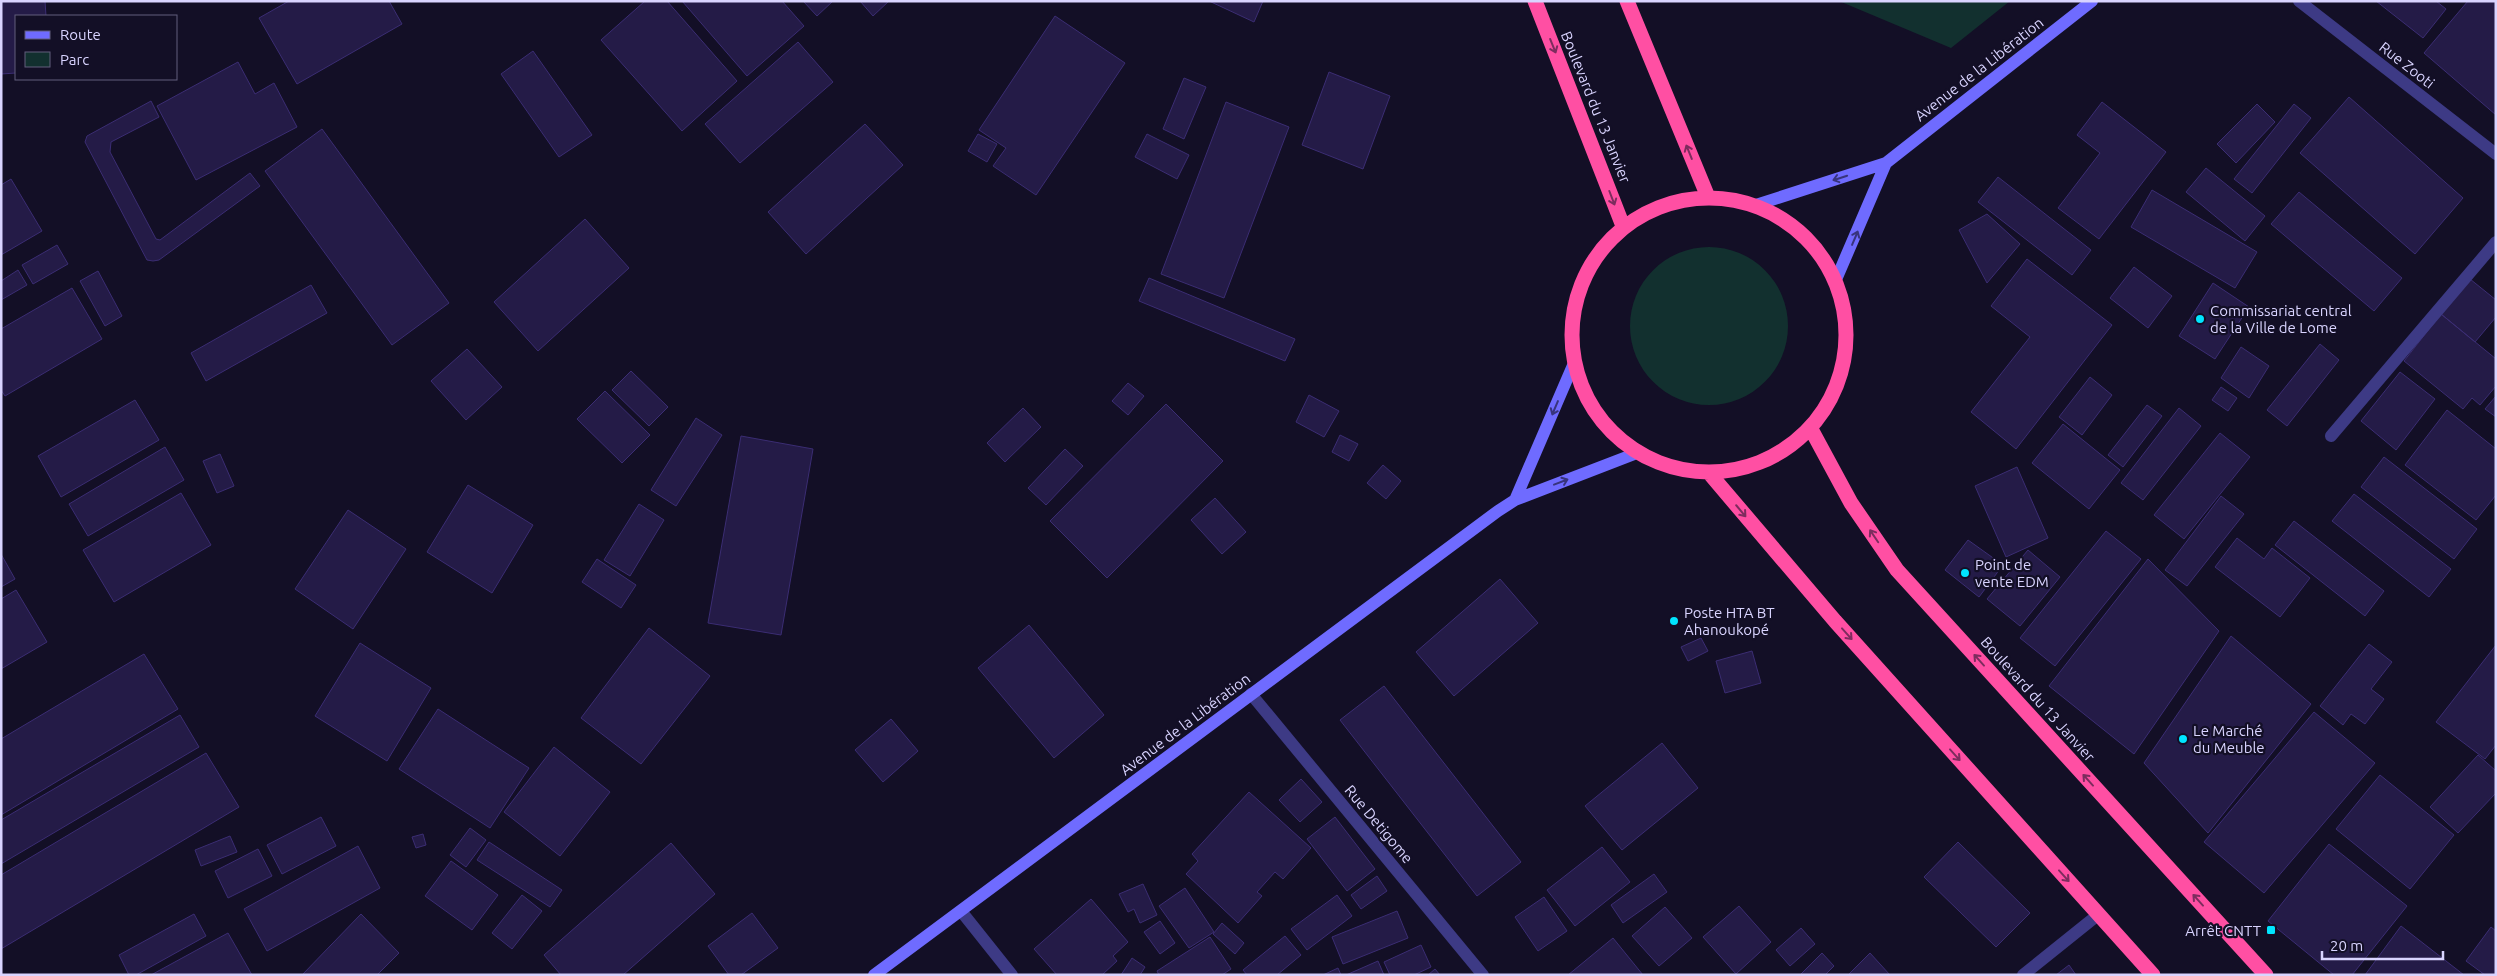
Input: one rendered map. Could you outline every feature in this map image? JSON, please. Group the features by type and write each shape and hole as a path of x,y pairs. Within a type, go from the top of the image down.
{"highway":[{"name":"Boulevard du 13 Janvier","path":"1535,1 1623,226"},
{"path":"1627,1 1708,197"},
{"path":"1708,197 1756,205 1789,223 1810,243 1836,282 1845,319 1846,348 1840,378 1828,405 1811,428 1782,453 1746,468 1710,474 1671,469 1637,453 1608,430 1587,399 1574,364 1571,326 1579,288 1596,254 1623,226 1663,204 1708,197"},
{"name":"Boulevard du 13 Janvier","path":"1811,428 1851,503 1897,570 2266,975"},
{"path":"1710,474 1835,621 2154,975"}],"main road":[{"name":"Avenue de la Libération","path":"1886,163 2092,1"},
{"path":"1756,205 1886,163"},
{"path":"1836,282 1886,163"},
{"path":"1515,500 1574,364"},
{"path":"1515,500 1637,453"},
{"name":"Avenue de la Libération","path":"874,975 1515,500"}],"street":[{"name":"Rue Zooti","path":"2299,1 2496,154"},
{"path":"2331,436 2496,242"},
{"name":"Rue Detigome","path":"1251,694 1483,975"},
{"path":"961,912 1012,975"},
{"path":"2023,975 2099,914"}],"green space":[{"path":"1839,1 2010,1 1951,48"},
{"path":"1717,247 1732,250 1746,256 1765,270 1775,282 1785,303 1788,326 1785,349 1775,370 1765,382 1753,392 1732,402 1717,405 1701,405 1686,402 1665,392 1643,370 1631,342 1630,318 1633,303 1643,282 1665,260 1693,248"}],"building":[{"path":"1,1 45,1 46,15 15,15 15,73 1,74"},
{"path":"289,1 389,1 402,24 297,84 259,18"},
{"path":"645,1 667,1 737,81 682,131 601,40"},
{"path":"682,1 782,1 804,26 747,76"},
{"path":"803,1 833,1 817,16"},
{"path":"860,1 889,1 873,16"},
{"path":"1209,1 1263,1 1254,22"},
{"path":"2376,1 2436,1 2446,9 2423,38"},
{"path":"2468,1 2496,1 2496,115 2424,53"},
{"path":"1055,16 1125,63 1036,195 993,166 1006,148 979,130"},
{"path":"798,42 833,82 740,163 705,124"},
{"path":"533,51 592,135 559,157 501,74"},
{"path":"238,62 255,94 274,83 297,127 196,180 157,106"},
{"path":"1329,72 1390,96 1363,169 1302,145"},
{"path":"1184,78 1206,87 1184,139 1163,129"},
{"path":"2349,97 2463,198 2415,254 2300,153"},
{"path":"151,101 159,117 111,142 110,152 156,239 160,240 250,173 260,186 159,260 153,261 147,260 85,142 87,136"},
{"path":"1226,102 1289,127 1224,298 1161,274"},
{"path":"2102,102 2166,152 2099,239 2058,208 2100,153 2077,135"},
{"path":"2257,104 2275,122 2236,163 2217,144"},
{"path":"2294,104 2311,118 2252,193 2234,179"},
{"path":"865,124 903,165 806,254 768,212"},
{"path":"322,129 449,303 392,345 265,171"},
{"path":"978,134 997,144 987,162 968,151"},
{"path":"1147,134 1189,155 1177,179 1135,157"},
{"path":"2206,168 2265,216 2245,241 2186,192"},
{"path":"1998,177 2091,250 2072,275 1978,202"},
{"path":"11,179 42,231 1,255 1,185"},
{"path":"2152,190 2257,252 2235,288 2131,227"},
{"path":"2299,192 2402,278 2374,311 2271,224"},
{"path":"1987,214 2020,244 1987,283 1959,230"},
{"path":"585,219 629,268 538,351 494,302"},
{"path":"57,245 68,264 33,284 22,265"},
{"path":"2027,259 2112,325 2016,449 1971,412 2030,337 1991,306"},
{"path":"2134,267 2172,296 2148,328 2110,298"},
{"path":"18,270 27,285 1,300 1,281"},
{"path":"98,271 122,316 105,326 80,281"},
{"path":"1149,278 1295,339 1285,361 1139,301"},
{"path":"2470,279 2496,300 2496,317 2475,342 2441,314"},
{"path":"2213,283 2249,307 2215,359 2179,336"},
{"path":"311,285 327,313 206,381 191,353"},
{"path":"72,288 102,339 5,396 1,390 1,329"},
{"path":"2441,314 2496,359 2496,386 2480,405 2472,398 2463,409 2404,361"},
{"path":"2320,344 2339,360 2287,426 2267,410"},
{"path":"2241,347 2269,366 2249,398 2221,378"},
{"path":"467,349 502,387 466,420 431,381"},
{"path":"631,371 668,407 649,426 612,390"},
{"path":"2400,372 2435,399 2396,450 2361,421"},
{"path":"2090,377 2112,395 2082,435 2059,417"},
{"path":"1128,383 1144,396 1128,415 1112,401"},
{"path":"2221,387 2237,398 2228,411 2212,400"},
{"path":"605,391 650,435 622,463 577,419"},
{"path":"1309,395 1339,411 1324,437 1296,422"},
{"path":"2496,396 2496,417 2485,409"},
{"path":"135,400 159,440 61,497 38,456"},
{"path":"1166,404 1223,461 1107,578 1050,521"},
{"path":"2147,405 2162,416 2123,467 2108,455"},
{"path":"1023,408 1041,427 1005,462 987,443"},
{"path":"2179,408 2201,426 2143,500 2121,483"},
{"path":"2447,410 2496,449 2496,495 2476,520 2405,465"},
{"path":"696,418 722,435 676,506 651,490"},
{"path":"2063,424 2120,470 2089,509 2032,463"},
{"path":"2220,433 2250,457 2184,539 2154,515"},
{"path":"1340,435 1358,444 1349,461 1332,452"},
{"path":"741,436 813,449 781,635 708,623"},
{"path":"165,447 184,480 88,536 69,504"},
{"path":"1065,449 1083,466 1046,505 1028,488"},
{"path":"220,454 234,486 217,493 203,461"},
{"path":"2384,457 2477,529 2454,559 2361,487"},
{"path":"1383,465 1401,481 1386,499 1367,483"},
{"path":"2017,467 2048,538 2006,557 1975,486"},
{"path":"468,485 533,525 492,593 427,552"},
{"path":"181,493 211,545 114,602 83,550"},
{"path":"2354,494 2451,569 2429,597 2332,521"},
{"path":"2221,496 2244,514 2187,586 2165,570"},
{"path":"1215,498 1246,532 1222,554 1191,520"},
{"path":"639,504 664,520 630,576 604,560"},
{"path":"348,510 406,549 353,629 295,589"},
{"path":"2294,521 2384,591 2365,616 2275,545"},
{"path":"2106,531 2141,559 2055,666 2020,638"},
{"path":"2237,538 2264,559 2272,548 2310,578 2280,617 2215,567"},
{"path":"1968,540 2003,565 1979,597 1945,570"},
{"path":"2028,550 2060,577 2020,626 1987,599"},
{"path":"1,554 15,579 1,587"},
{"path":"597,559 636,585 621,608 582,582"},
{"path":"2148,559 2219,631 2134,754 2049,686"},
{"path":"1500,579 1538,623 1454,696 1416,652"},
{"path":"16,590 47,642 1,669 1,599"},
{"path":"1029,625 1104,715 1054,758 978,668"},
{"path":"649,628 710,676 641,764 581,718"},
{"path":"2231,636 2311,704 2208,833 2144,763"},
{"path":"1701,638 1708,651 1688,661 1681,647"},
{"path":"360,643 431,688 387,761 315,716"},
{"path":"2369,644 2392,662 2371,689 2384,699 2365,724 2351,714 2343,725 2320,706"},
{"path":"2496,645 2496,745 2485,759 2436,722"},
{"path":"1752,651 1761,683 1725,693 1716,661"},
{"path":"144,654 178,709 1,815 1,739"},
{"path":"1384,686 1521,862 1477,896 1340,720"},
{"path":"438,709 529,768 490,828 399,769"},
{"path":"2314,712 2375,763 2264,893 2204,842"},
{"path":"180,715 199,747 1,864 1,820"},
{"path":"891,719 918,751 883,782 855,750"},
{"path":"1662,743 1698,788 1622,850 1585,806"},
{"path":"554,747 610,792 560,856 504,812"},
{"path":"206,753 239,807 1,949 1,875"},
{"path":"2478,755 2496,771 2496,793 2458,833 2430,807"},
{"path":"2380,775 2454,835 2410,889 2336,829"},
{"path":"1301,779 1322,802 1300,822 1279,800"},
{"path":"1249,792 1311,848 1283,879 1275,872 1257,892 1262,896 1238,923 1186,874 1198,861 1192,854"},
{"path":"321,817 336,846 282,874 267,845"},
{"path":"1335,817 1375,869 1347,891 1307,839"},
{"path":"470,828 486,840 466,867 450,855"},
{"path":"423,834 426,845 416,848 412,837"},
{"path":"230,836 237,852 201,866 195,850"},
{"path":"489,842 562,890 550,907 477,860"},
{"path":"1958,842 2030,913 1996,947 1924,877"},
{"path":"671,843 715,894 623,975 561,975 544,955"},
{"path":"2329,844 2407,906 2352,975 2334,975 2268,921"},
{"path":"358,846 380,888 267,951 244,909"},
{"path":"1602,847 1630,882 1575,926 1547,890"},
{"path":"258,849 272,876 228,898 215,871"},
{"path":"451,861 498,895 472,930 425,896"},
{"path":"1654,874 1667,892 1623,923 1611,905"},
{"path":"1377,876 1387,891 1361,909 1351,895"},
{"path":"1143,884 1157,915 1140,923 1134,909 1128,912 1119,894"},
{"path":"1185,888 1214,932 1189,948 1159,906"},
{"path":"522,895 542,911 512,949 492,933"},
{"path":"1337,895 1352,916 1307,950 1291,929"},
{"path":"1544,897 1567,931 1538,951 1515,917"},
{"path":"1091,899 1128,942 1113,956 1117,961 1102,975 1057,975 1034,949"},
{"path":"1739,906 1771,942 1736,974 1703,937"},
{"path":"1665,907 1692,938 1659,966 1632,936"},
{"path":"1397,911 1408,938 1343,964 1332,937"},
{"path":"752,913 778,948 741,975 729,975 708,946"},
{"path":"194,914 206,936 136,975 129,975 119,955"},
{"path":"361,914 399,953 377,975 302,975"},
{"path":"1160,921 1175,943 1160,954 1144,932"},
{"path":"1222,923 1244,943 1235,954 1213,934"},
{"path":"2401,926 2464,975 2365,975"},
{"path":"2491,927 2496,931 2496,975 2485,975 2466,961"},
{"path":"1801,928 1815,944 1790,966 1776,950"},
{"path":"228,933 252,975 151,975"},
{"path":"1285,936 1301,955 1277,975 1247,975 1243,970"},
{"path":"1210,937 1231,969 1222,975 1159,975 1157,971"},
{"path":"1613,938 1643,975 1568,975"},
{"path":"1421,945 1431,967 1414,975 1390,975 1384,962"},
{"path":"1822,953 1834,966 1825,975 1800,975"},
{"path":"1870,953 1890,975 1848,975"},
{"path":"1132,958 1145,967 1140,975 1121,975"},
{"path":"1378,961 1384,975 1346,975"},
{"path":"2069,965 2076,975 2056,975"},
{"path":"1338,968 1341,975 1323,975"},
{"path":"1435,969 1440,975 1428,975"}],"place":[{"name":"Commissariat central de la Ville de Lome","path":"2200,319"},
{"name":"Point de vente EDM","path":"1965,573"},
{"name":"Poste HTA BT Ahanoukopé","path":"1674,621"},
{"name":"Le Marché du Meuble","path":"2183,739"},
{"name":"Arrêt CNTT","path":"2271,930"}]}
